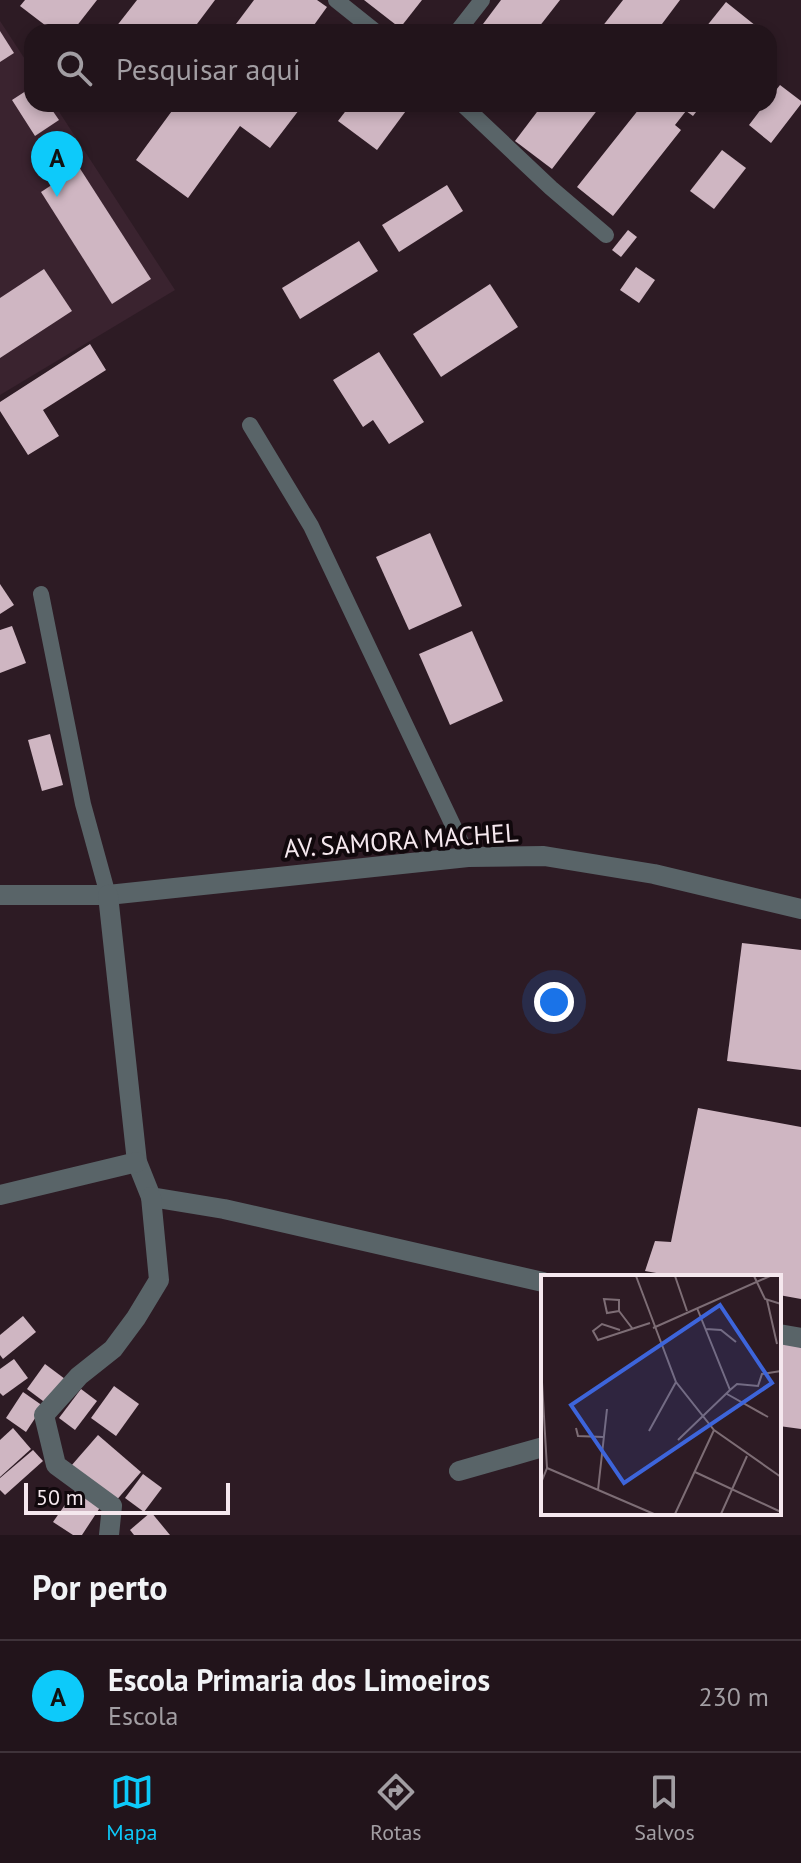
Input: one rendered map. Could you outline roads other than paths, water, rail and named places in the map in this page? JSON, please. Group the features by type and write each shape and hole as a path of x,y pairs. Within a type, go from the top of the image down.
{"street":[{"name":"AV. SAMORA MACHEL","path":"0,895 108,895 468,857 544,856 654,874 801,909"},
{"path":"108,895 137,1162 151,1197 159,1280 113,1349 79,1376 44,1415 56,1465 112,1506 109,1535"},
{"path":"0,1195 137,1162"},
{"path":"151,1197 224,1209 541,1282"},
{"path":"781,1334 801,1338"},
{"path":"459,1471 541,1448"}],"lane":[{"path":"336,0 366,24"},
{"path":"463,24 482,0"},
{"path":"470,112 606,235"},
{"path":"250,425 311,526 468,857"},
{"path":"41,594 83,804 108,895"}],"place":[{"name":"Escola Primaria dos Limoeiros","path":"57,197"}]}
